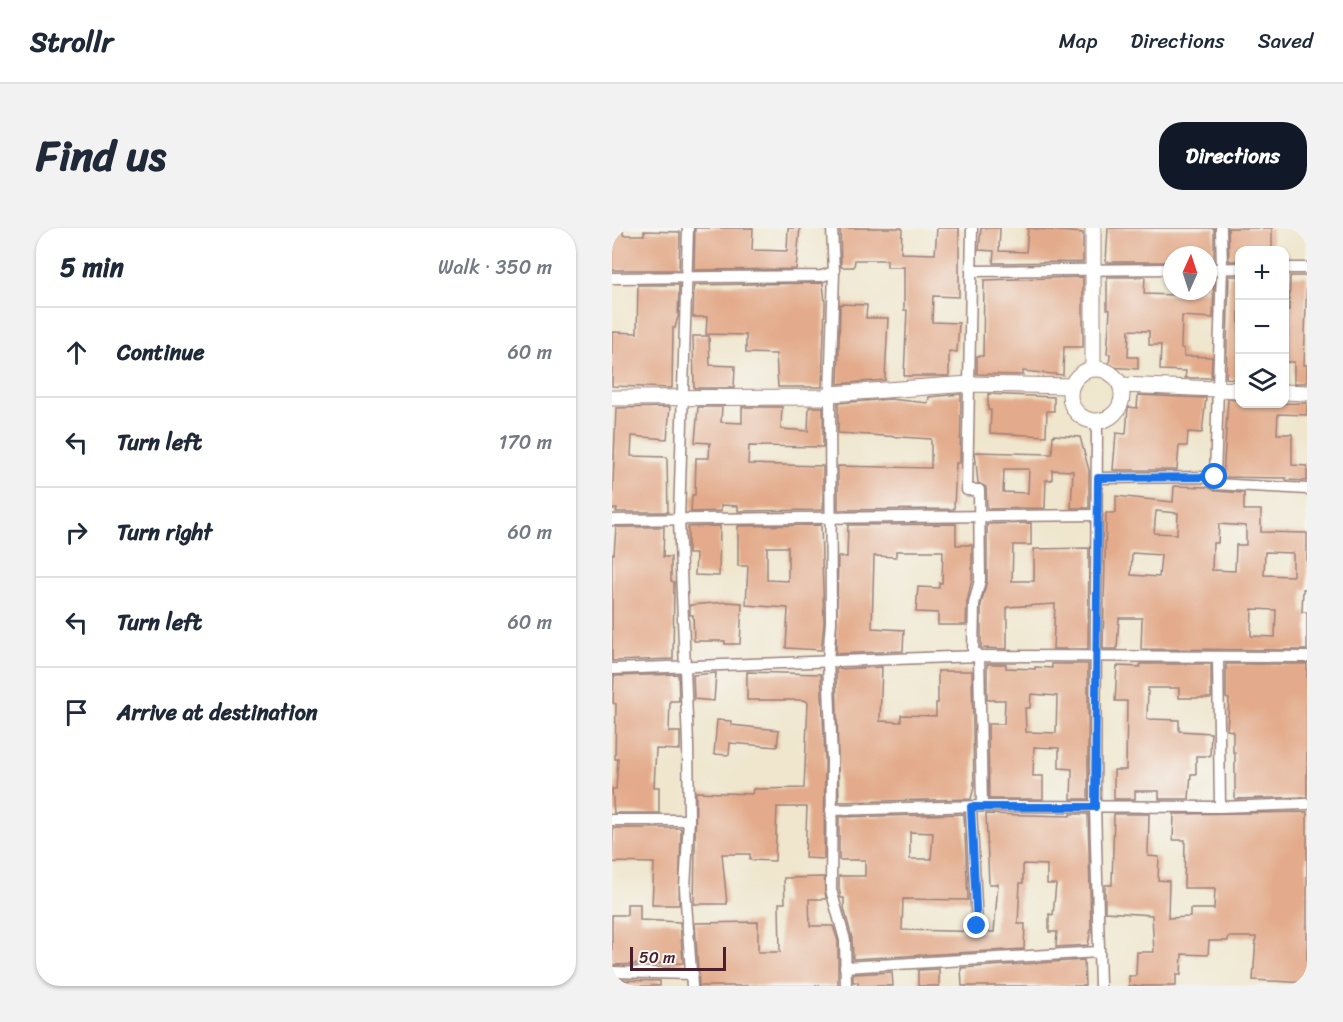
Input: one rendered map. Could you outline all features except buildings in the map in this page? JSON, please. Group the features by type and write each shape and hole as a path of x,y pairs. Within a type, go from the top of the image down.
{"main road":[{"path":"1093,228 1093,369"},
{"path":"1093,369 1110,372 1120,385 1120,405 1107,419 1097,421 1089,420 1075,410 1071,403 1071,386 1076,377 1093,369"},
{"path":"612,398 824,397 830,394 969,384 1071,386"},
{"path":"1120,385 1235,390"},
{"path":"1289,392 1307,393"}],"street":[{"path":"688,228 679,519 689,819 685,888 693,974 692,986"},
{"path":"832,228 834,272 830,394 831,622 828,660 831,890 845,940 846,986"},
{"path":"972,228 967,490 979,490 980,580 974,604 973,651 979,656"},
{"path":"1221,228 1220,389 1215,484 1307,489"},
{"path":"1217,268 1235,268"},
{"path":"1289,268 1307,268"},
{"path":"971,272 1163,269"},
{"path":"612,278 822,276 834,272"},
{"path":"1097,421 1095,807 1100,986"},
{"path":"1098,478 1215,477"},
{"path":"612,520 1097,515"},
{"path":"977,926 979,656"},
{"path":"612,669 979,656 1095,659 1307,657"},
{"path":"1218,658 1220,807"},
{"path":"831,810 977,806 1220,807 1307,804"},
{"path":"612,820 689,819"},
{"path":"845,967 1099,952"},
{"path":"612,972 693,974"}],"route":[{"path":"977,926 971,807 1095,807 1098,478 1215,477"}]}
